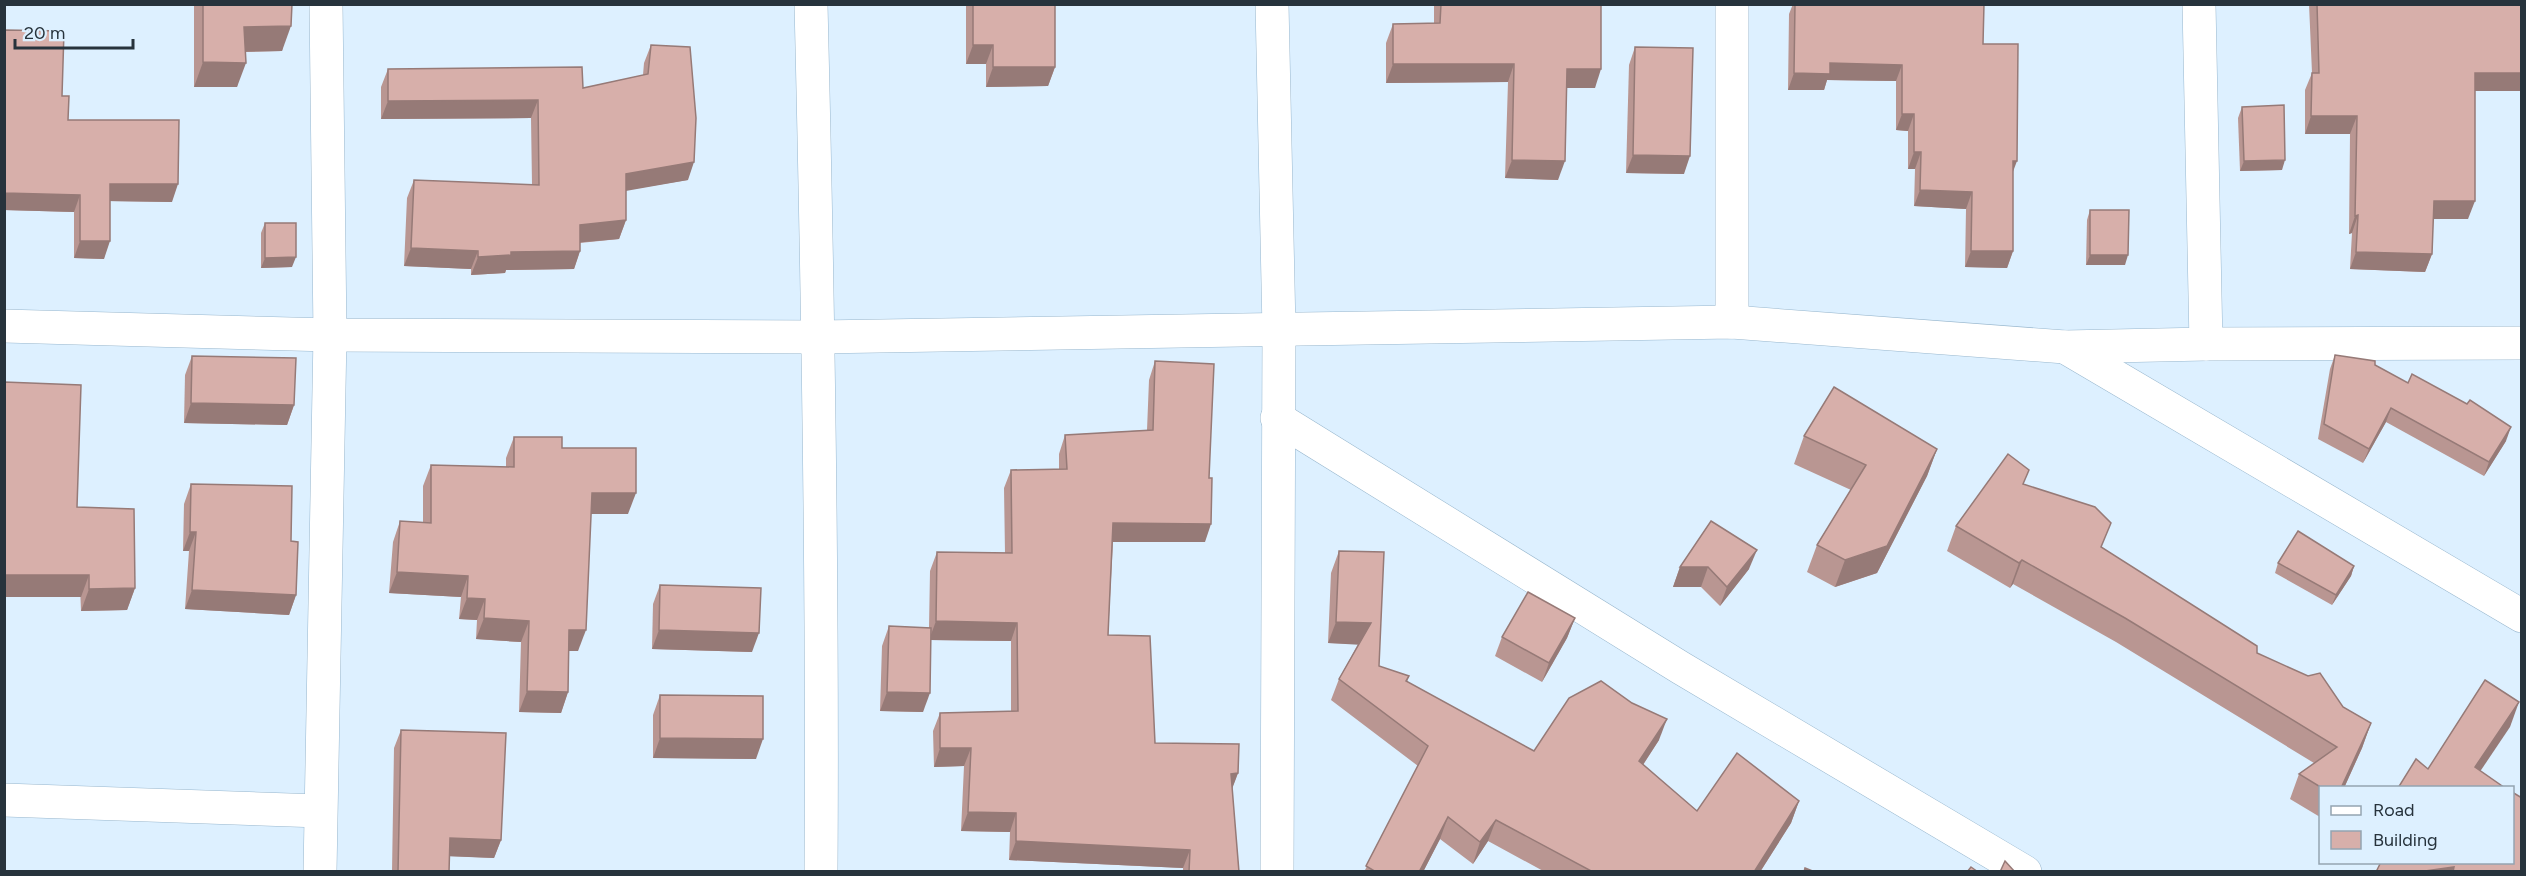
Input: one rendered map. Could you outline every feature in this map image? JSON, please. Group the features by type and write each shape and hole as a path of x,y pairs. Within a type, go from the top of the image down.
{"street":[{"path":"320,872 330,335 326,4"},
{"path":"811,4 819,337 822,644 821,872"},
{"path":"1272,4 1279,330 1277,872"},
{"path":"1731,4 1732,322"},
{"path":"2199,4 2206,344"},
{"path":"4,326 330,335 819,337 1732,322 2065,347 2522,343"},
{"path":"2065,347 2522,616"},
{"path":"1277,418 1681,668 2025,872"},
{"path":"4,800 321,811"}],"building":[{"path":"203,4 292,4 291,26 244,27 246,63 203,62"},
{"path":"973,4 1055,4 1055,67 993,67 993,45 973,45"},
{"path":"1441,4 1601,4 1601,69 1567,69 1565,161 1512,160 1514,64 1393,64 1393,24 1440,23"},
{"path":"1795,4 1984,4 1983,44 2018,44 2017,161 2013,161 2013,251 1971,251 1972,192 1920,190 1921,152 1914,152 1914,114 1902,114 1902,65 1830,63 1830,74 1794,73"},
{"path":"2317,4 2522,4 2522,73 2475,73 2475,201 2434,201 2432,254 2356,252 2357,116 2311,116 2312,73 2319,73"},
{"path":"4,30 64,31 62,96 69,96 68,120 179,120 178,184 110,184 110,241 80,241 80,195 4,193"},
{"path":"651,45 690,47 696,118 694,162 626,174 626,220 580,225 580,251 511,252 511,255 478,257 478,251 411,248 414,180 539,185 538,100 388,101 388,69 582,67 583,88 648,74"},
{"path":"1635,47 1693,48 1690,156 1633,155"},
{"path":"2284,105 2285,160 2244,161 2242,107"},
{"path":"2090,210 2129,210 2128,255 2090,255"},
{"path":"265,223 296,223 296,257 265,258"},
{"path":"2335,355 2375,361 2375,365 2408,383 2412,374 2467,404 2470,400 2511,427 2489,462 2391,408 2369,449 2324,424"},
{"path":"192,356 296,358 294,405 191,403"},
{"path":"1155,361 1214,364 1209,478 1212,478 1211,524 1113,523 1108,635 1150,636 1155,743 1239,744 1238,773 1231,774 1239,872 1189,872 1190,850 1016,841 1016,813 968,812 971,748 940,748 940,713 1018,711 1017,623 936,621 937,552 1012,553 1011,470 1067,469 1065,435 1153,430"},
{"path":"4,382 81,385 77,507 134,509 135,588 89,589 89,575 4,575"},
{"path":"1834,387 1937,449 1887,546 1845,560 1817,545 1866,465 1804,436"},
{"path":"514,437 562,437 562,448 636,448 636,493 592,493 586,630 569,630 568,692 527,691 529,621 484,618 485,599 467,598 468,576 397,572 400,521 431,523 431,465 514,467"},
{"path":"2008,454 2029,470 2023,484 2095,507 2111,523 2101,547 2257,646 2257,653 2308,676 2320,673 2343,707 2371,723 2342,786 2319,786 2299,774 2337,747 2125,618 2022,560 2019,563 1956,526"},
{"path":"191,484 292,486 291,541 298,542 296,595 192,590 196,532 190,532"},
{"path":"1711,521 1757,550 1727,587 1708,567 1680,567"},
{"path":"2298,531 2354,566 2336,595 2278,563"},
{"path":"1339,551 1384,552 1379,666 1409,676 1406,681 1534,751 1569,698 1601,681 1632,703 1667,719 1639,761 1697,811 1737,753 1799,801 1754,872 1593,872 1496,820 1480,842 1448,817 1419,872 1376,872 1366,866 1428,746 1339,679 1371,623 1336,622"},
{"path":"660,585 761,588 759,633 659,630"},
{"path":"1528,592 1575,618 1549,663 1502,637"},
{"path":"889,626 931,628 930,693 887,692"},
{"path":"2485,680 2519,702 2475,767 2502,786 2399,786 2416,759 2428,769"},
{"path":"660,695 763,696 763,739 660,738"},
{"path":"401,730 506,733 501,840 450,838 449,872 398,872"},
{"path":"2514,793 2522,798 2522,869 2520,872 2453,872 2454,867 2418,872 2376,872 2380,864 2514,864"},
{"path":"2005,861 2015,872 2000,872"},
{"path":"1971,867 1978,872 1967,872"}]}
